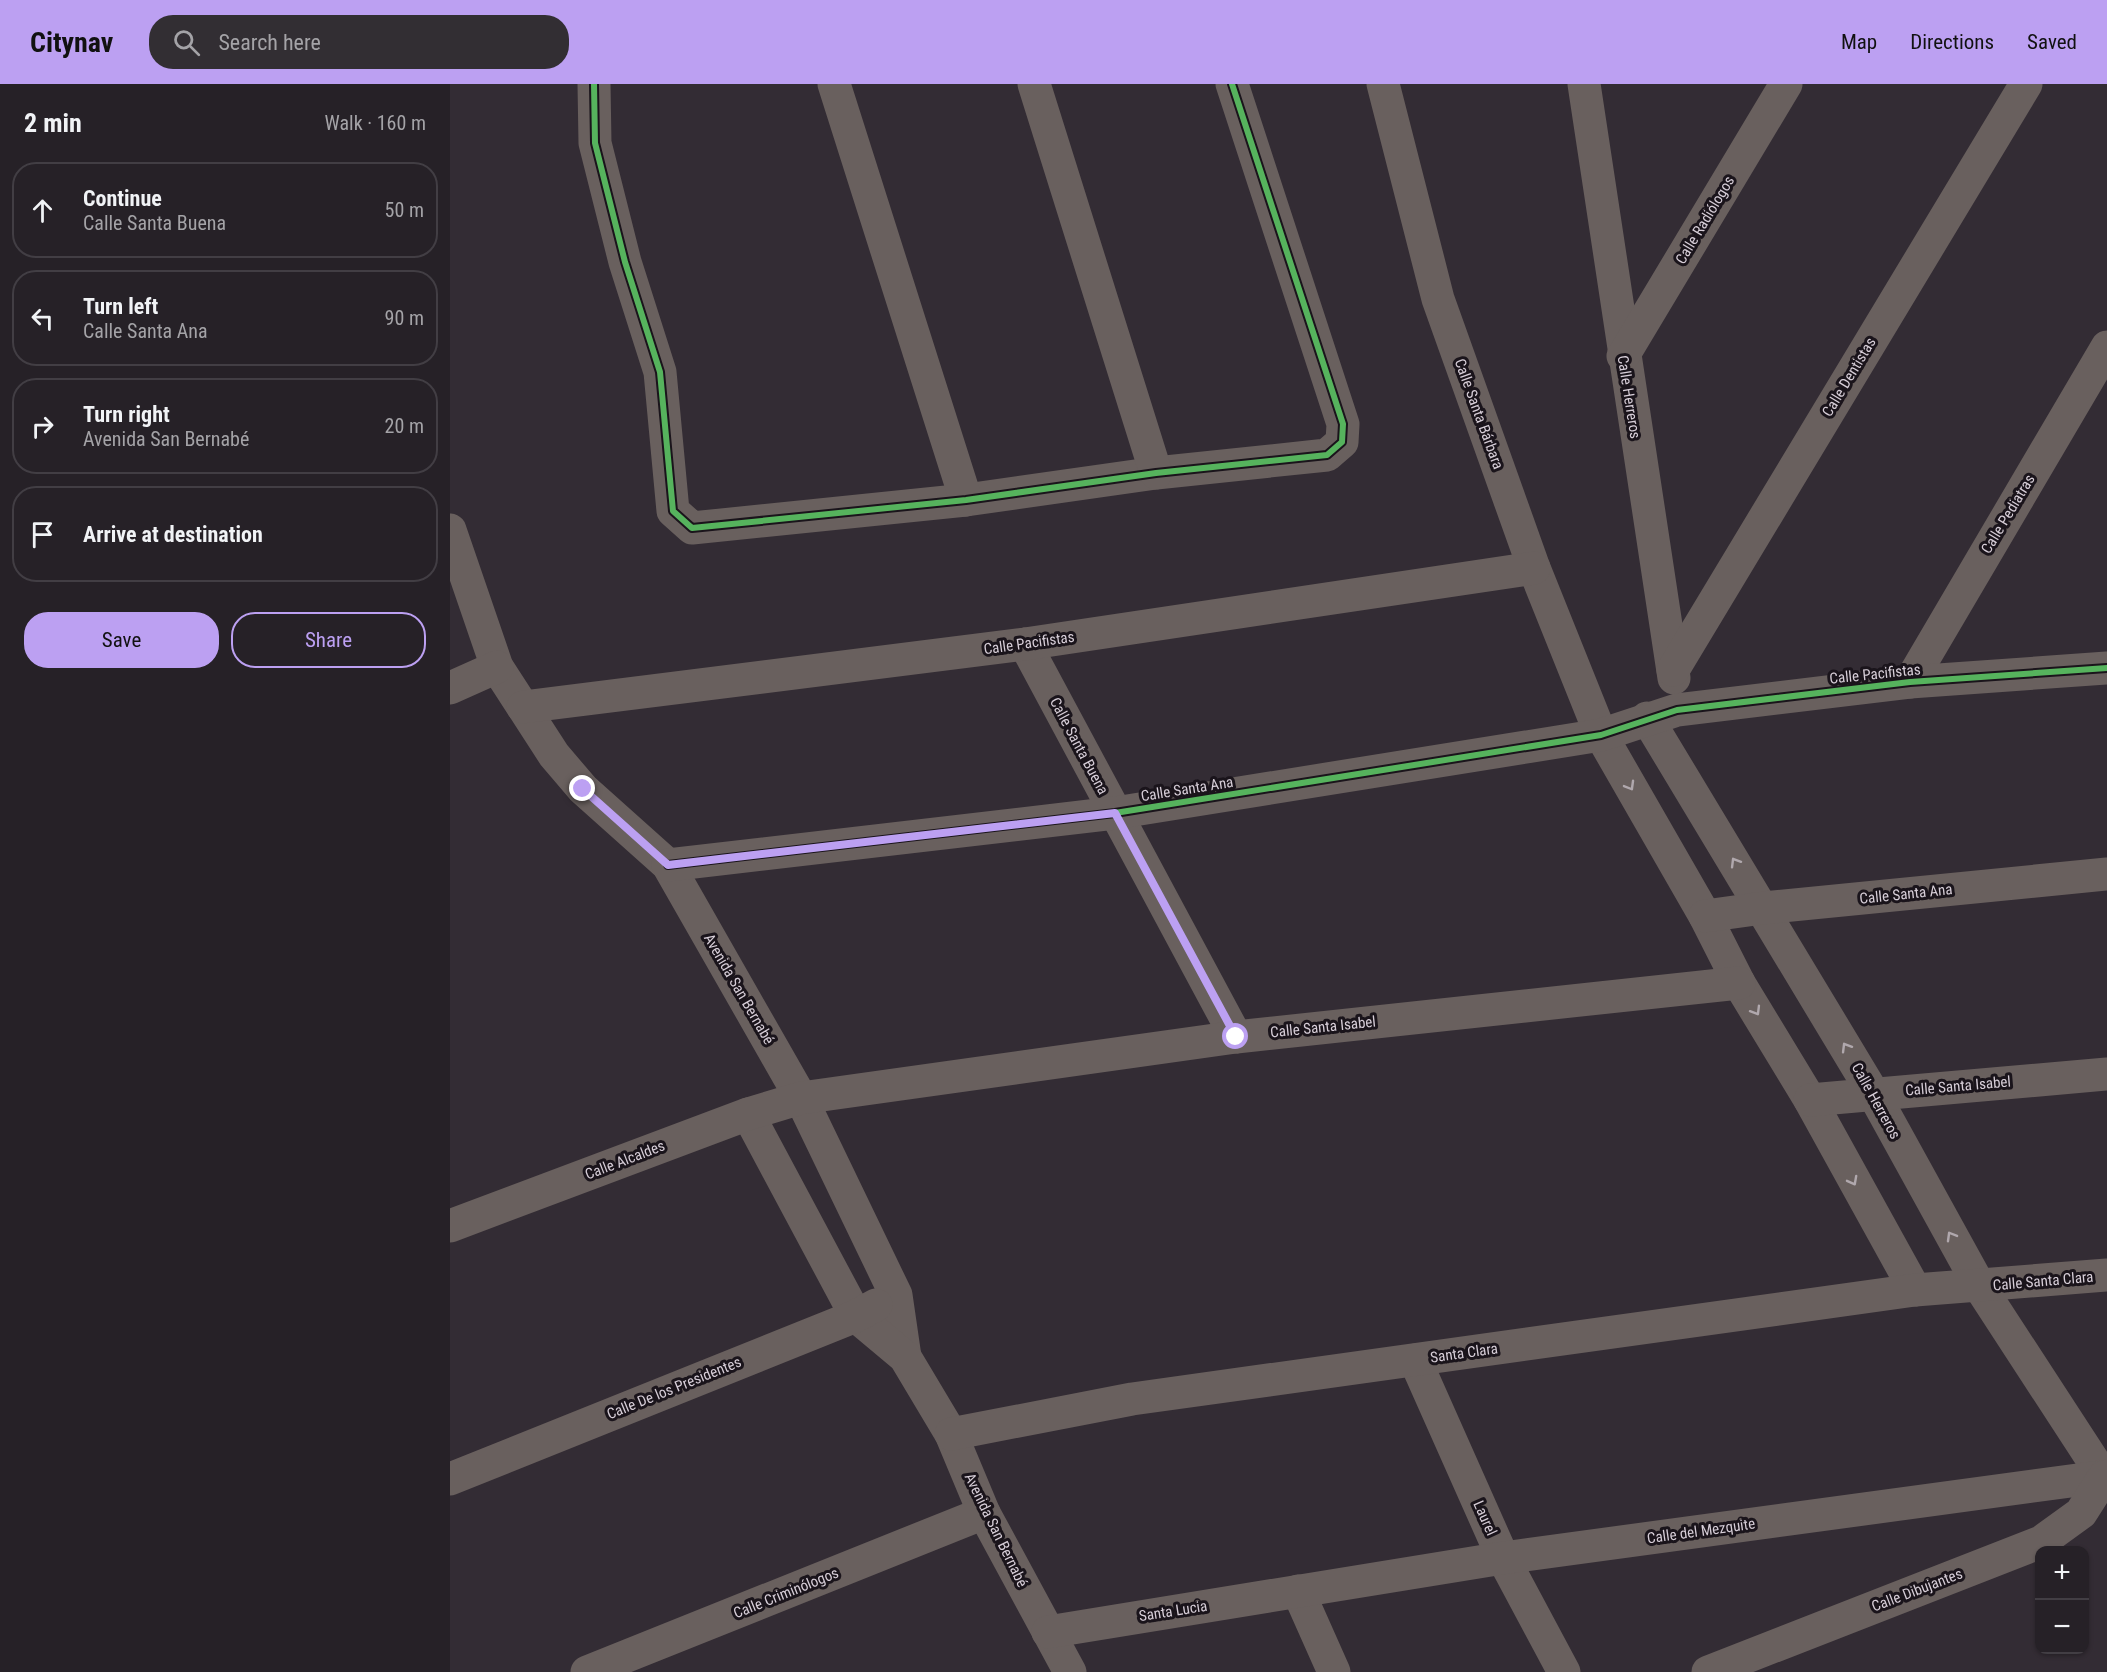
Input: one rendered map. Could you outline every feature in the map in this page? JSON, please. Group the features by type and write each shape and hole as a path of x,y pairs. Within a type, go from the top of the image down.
{"street":[{"path":"594,84 595,143 625,262 660,372 673,511 692,528 966,500 1156,473 1327,455 1342,442 1343,424 1232,84"},
{"path":"834,84 966,500"},
{"path":"1034,84 1156,473"},
{"name":"Calle Santa Bárbara","path":"1383,84 1438,299 1534,568 1601,735"},
{"name":"Calle Herreros","path":"1584,84 1623,356 1673,670 1662,714 1762,908 1873,1093 1980,1287 2106,1478"},
{"name":"Calle Radiólogos","path":"1623,356 1786,84"},
{"name":"Calle Dentistas","path":"1673,670 2026,84"},
{"name":"Calle Pediatras","path":"1910,682 2107,347"},
{"name":"Avenida San Bernabé","path":"450,530 497,668 554,755 583,789 668,865 801,1098 896,1295 905,1357"},
{"name":"Calle Pacifistas","path":"523,707 1025,644 1534,568"},
{"name":"Calle Santa Buena","path":"1025,644 1236,1037"},
{"path":"450,688 497,668"},
{"name":"Calle Pacifistas","path":"1601,735 1662,714 1910,682 2107,668"},
{"path":"1601,735 1706,916 1739,983 1810,1100 1915,1290"},
{"name":"Calle Santa Ana","path":"668,865 1115,813 1601,735"},
{"name":"Calle Santa Ana","path":"1706,916 1762,908 2107,874"},
{"name":"Calle Santa Isabel","path":"801,1098 1236,1037 1739,983"},
{"name":"Calle Santa Isabel","path":"1810,1100 2107,1074"},
{"name":"Calle Alcaldes","path":"450,1226 748,1114 801,1098"},
{"name":"Avenida San Bernabé","path":"748,1114 856,1316 905,1357 951,1434 984,1513 1070,1672"},
{"name":"Calle Santa Clara","path":"1980,1287 2107,1275"},
{"name":"Santa Clara","path":"951,1434 1132,1399 1915,1290 1980,1287"},
{"name":"Calle De los Presidentes","path":"450,1479 856,1316 896,1295"},
{"name":"Laurel","path":"1414,1360 1503,1558 1564,1672"},
{"name":"Calle del Mezquite","path":"1298,1591 1503,1558 2106,1478"},
{"name":"Calle Dibujantes","path":"1708,1672 2041,1542 2081,1513 2106,1478"},
{"name":"Calle Criminólogos","path":"587,1672 984,1513"},
{"path":"1298,1591 1334,1672"},
{"name":"Santa Lucia","path":"1048,1632 1298,1591"}],"cycle path":[{"path":"594,84 595,143 625,262 660,372 673,511 692,528 966,500 1156,473 1327,455 1342,442 1343,424 1232,84"},
{"path":"668,865 1115,813 1601,735 1677,710 1910,682 2107,668"}],"route":[{"path":"583,789 668,865 1115,813 1236,1037"}]}
